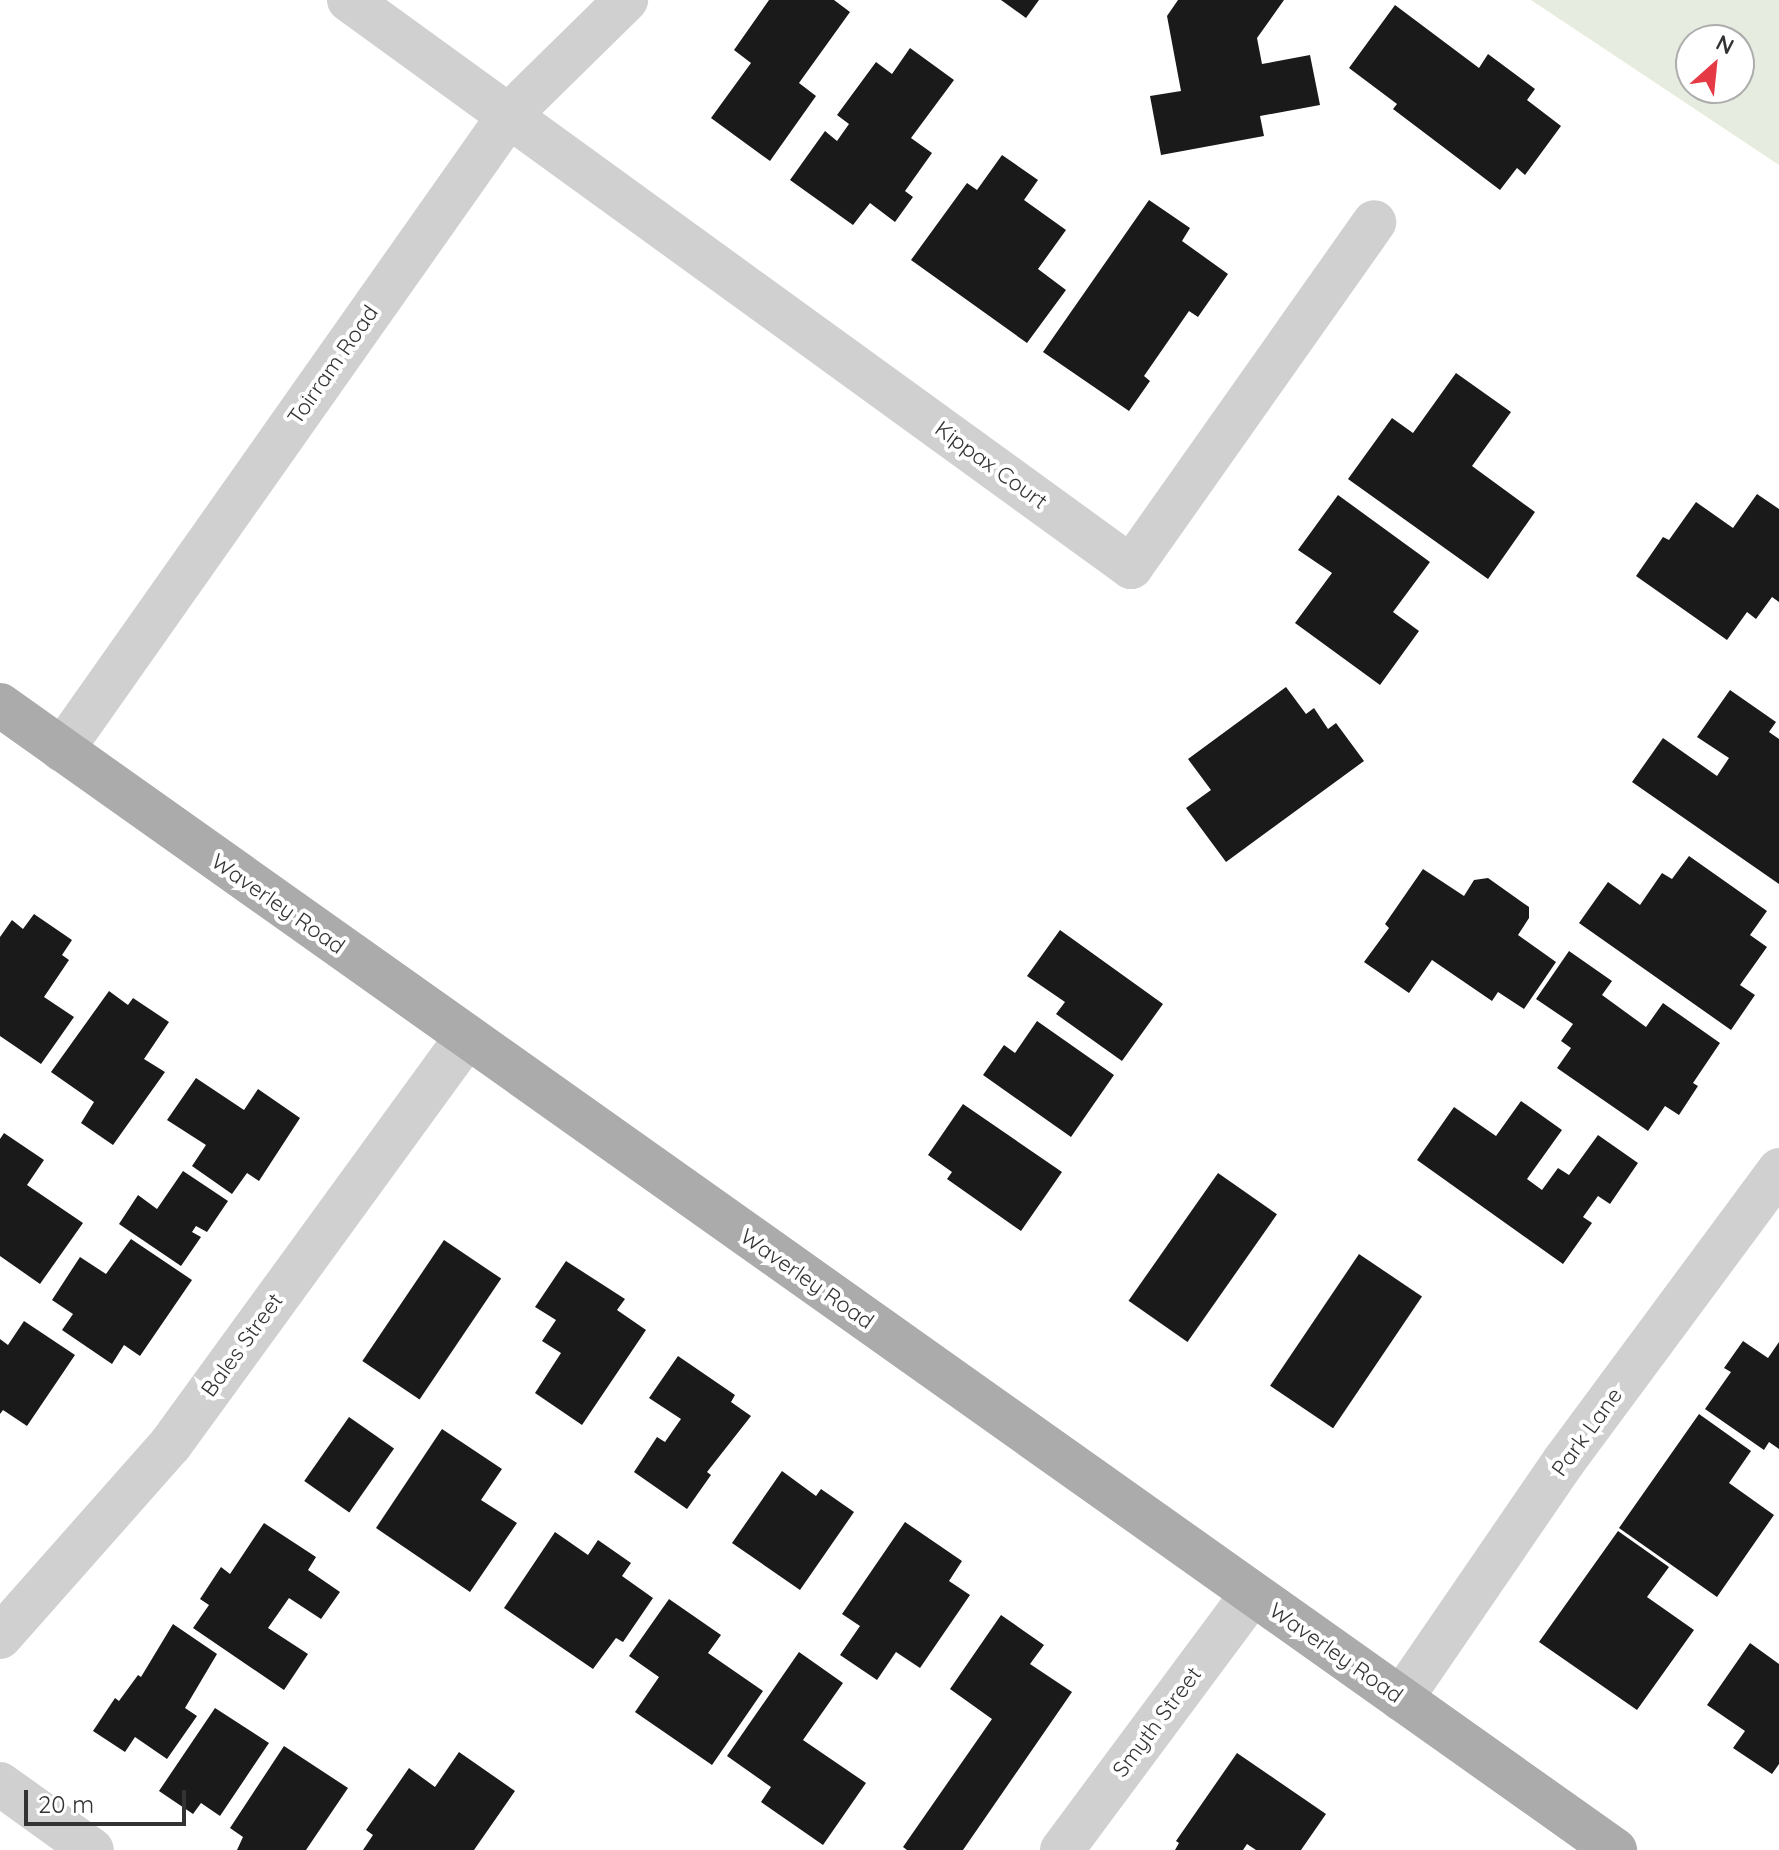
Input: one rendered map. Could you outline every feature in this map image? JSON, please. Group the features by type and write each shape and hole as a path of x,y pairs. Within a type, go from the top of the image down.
{"main road":[{"name":"Waverley Road","path":"0,705 1615,1850"}],"street":[{"path":"349,0 510,114"},
{"name":"Toirram Road","path":"62,750 510,114 626,0"},
{"name":"Kippax Court","path":"510,114 1131,567 1374,222"},
{"name":"Bales Street","path":"0,1637 170,1445 466,1038"},
{"name":"Park Lane","path":"1401,1699 1564,1461 1779,1170"},
{"name":"Smyth Street","path":"1062,1850 1252,1594"},
{"path":"0,1784 92,1850"}],"shaded area":[{"path":"1531,0 1779,0 1779,165 1687,104 1755,104 1755,24 1675,24 1675,96"}],"building":[{"path":"769,0 834,0 850,12 799,83 816,96 770,161 711,118 751,63 734,50"},
{"path":"1001,0 1039,0 1026,18"},
{"path":"1178,0 1284,0 1257,38 1262,64 1310,55 1320,105 1260,116 1264,136 1161,155 1150,96 1181,91 1167,16"},
{"path":"1395,5 1479,68 1488,54 1535,89 1527,100 1561,126 1525,175 1517,168 1500,190 1393,109 1397,104 1349,68"},
{"path":"910,48 954,80 911,138 932,153 905,191 913,197 895,222 870,203 853,225 790,180 825,131 837,141 849,124 837,115 876,62 892,74"},
{"path":"1002,155 1038,180 1024,200 1066,230 1038,269 1066,290 1027,343 911,260 967,183 977,190"},
{"path":"1149,200 1190,228 1182,241 1228,274 1198,317 1189,311 1144,376 1150,381 1129,411 1043,352"},
{"path":"1456,373 1511,412 1472,466 1535,512 1488,579 1348,479 1392,418 1413,433"},
{"path":"1757,494 1779,509 1779,602 1772,597 1756,619 1747,612 1727,640 1636,576 1663,537 1669,540 1696,502 1733,528"},
{"path":"1338,495 1430,562 1393,612 1419,631 1380,685 1295,623 1332,573 1298,550"},
{"path":"1286,687 1306,714 1314,708 1328,729 1336,723 1364,761 1226,862 1186,808 1211,790 1188,759"},
{"path":"1730,690 1776,722 1769,732 1779,739 1779,884 1632,782 1663,738 1717,776 1729,758 1697,737"},
{"path":"1689,856 1767,911 1750,935 1767,947 1740,985 1755,995 1731,1030 1579,923 1608,882 1640,905 1662,873 1672,879"},
{"path":"1423,869 1464,896 1474,880 1488,878 1529,907 1529,918 1518,935 1556,962 1524,1009 1498,992 1492,1001 1432,960 1409,993 1364,962 1389,928 1385,924"},
{"path":"34,914 72,940 62,955 69,960 44,997 74,1017 41,1064 0,1036 0,937 12,920 23,929"},
{"path":"1060,930 1163,1004 1122,1061 1056,1014 1065,1002 1027,976"},
{"path":"1569,951 1612,981 1602,995 1646,1027 1663,1003 1720,1043 1693,1083 1698,1086 1679,1115 1665,1106 1648,1131 1557,1068 1571,1048 1561,1041 1573,1024 1536,999"},
{"path":"109,991 128,1005 133,998 169,1022 144,1059 165,1072 113,1145 81,1123 94,1102 51,1072"},
{"path":"1037,1021 1114,1075 1071,1137 983,1075 1004,1045 1015,1053"},
{"path":"196,1078 244,1110 258,1089 300,1118 259,1181 247,1173 232,1194 192,1166 206,1145 167,1120"},
{"path":"1521,1101 1562,1130 1527,1179 1542,1190 1558,1168 1569,1175 1598,1135 1638,1163 1610,1204 1598,1196 1583,1217 1592,1223 1563,1264 1417,1160 1454,1107 1496,1136"},
{"path":"963,1104 1062,1172 1021,1231 947,1179 952,1172 928,1155"},
{"path":"4,1133 44,1160 27,1185 83,1223 40,1284 0,1256 0,1139"},
{"path":"183,1171 228,1201 207,1232 196,1226 192,1232 201,1237 181,1266 119,1224 138,1195 157,1209"},
{"path":"1218,1173 1277,1214 1188,1342 1129,1301"},
{"path":"131,1239 192,1280 140,1356 124,1345 112,1364 62,1330 73,1314 52,1300 80,1257 106,1274"},
{"path":"444,1240 501,1279 420,1400 362,1361"},
{"path":"1359,1254 1422,1296 1333,1428 1270,1386"},
{"path":"566,1261 625,1299 617,1310 646,1330 582,1425 535,1393 561,1353 542,1341 556,1320 535,1307"},
{"path":"24,1321 75,1355 27,1426 3,1410 0,1414 0,1339 8,1345"},
{"path":"1743,1341 1768,1358 1779,1342 1779,1449 1769,1442 1764,1450 1705,1409 1731,1372 1724,1368"},
{"path":"678,1356 735,1395 731,1402 751,1416 707,1472 711,1475 687,1509 634,1472 657,1437 665,1442 681,1419 649,1398"},
{"path":"1699,1414 1751,1451 1729,1483 1774,1515 1717,1597 1619,1528"},
{"path":"349,1417 394,1449 349,1512 304,1481"},
{"path":"442,1429 502,1469 481,1500 517,1523 470,1592 376,1528"},
{"path":"782,1471 816,1496 821,1489 854,1512 800,1590 732,1543"},
{"path":"905,1522 962,1561 949,1581 970,1595 920,1668 896,1652 877,1680 840,1655 860,1626 842,1614"},
{"path":"264,1523 316,1557 308,1570 340,1592 321,1619 289,1598 268,1628 308,1654 284,1690 193,1628 209,1605 200,1599 221,1567 230,1574"},
{"path":"1618,1531 1669,1567 1647,1597 1694,1630 1637,1710 1539,1642"},
{"path":"555,1532 588,1555 598,1540 631,1563 622,1576 653,1598 623,1642 616,1638 593,1669 504,1608"},
{"path":"669,1599 721,1635 708,1653 763,1691 712,1765 635,1712 659,1677 629,1656"},
{"path":"1001,1615 1044,1645 1030,1664 1072,1692 963,1850 907,1850 903,1847 992,1719 950,1689"},
{"path":"173,1624 217,1654 185,1708 197,1716 167,1759 135,1737 125,1752 93,1731 115,1698 119,1701 138,1675 141,1677"},
{"path":"1750,1643 1779,1664 1779,1764 1772,1774 1733,1748 1745,1731 1707,1705"},
{"path":"799,1652 843,1683 803,1740 866,1783 823,1845 761,1802 771,1787 727,1756"},
{"path":"215,1708 269,1743 220,1816 201,1803 193,1814 159,1791"},
{"path":"284,1746 348,1788 306,1850 237,1850 243,1837 230,1828"},
{"path":"459,1752 515,1791 474,1850 363,1850 373,1835 366,1830 409,1768 435,1787"},
{"path":"1237,1753 1326,1814 1301,1850 1256,1850 1247,1844 1243,1850 1175,1850 1179,1843 1176,1841"}]}
